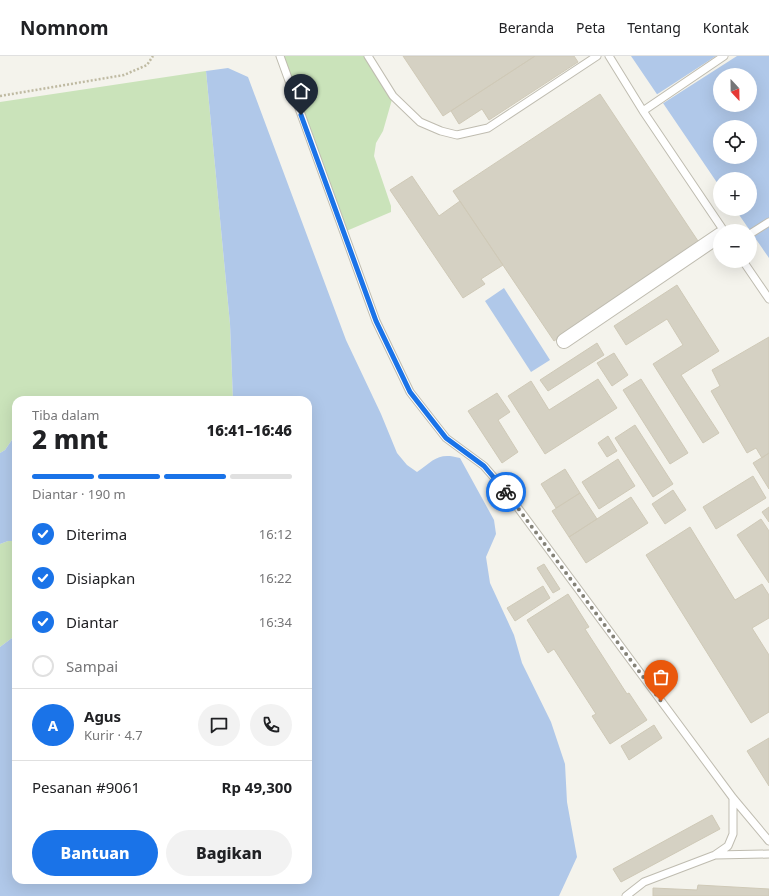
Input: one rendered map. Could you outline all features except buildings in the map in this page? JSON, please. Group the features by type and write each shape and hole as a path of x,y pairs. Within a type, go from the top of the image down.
{"street":[{"path":"564,341 713,240"}],"lane":[{"path":"280,56 376,321 410,392 446,438 484,466 504,489 733,798 769,841"},
{"path":"368,56 393,96 420,122 457,135 488,128 596,56"},
{"path":"609,56 643,111 719,224"},
{"path":"643,111 724,56"},
{"path":"757,230 769,222"},
{"path":"748,268 769,300"},
{"path":"626,896 644,882 715,855 728,846 733,834 733,798"},
{"path":"715,855 769,854"}],"path":[{"path":"0,96 124,75 147,65 153,56"}],"green space":[{"path":"280,56 368,56 393,96 383,131 376,143 374,156 391,206 391,212 344,232"},
{"path":"206,71 230,324 233,396 12,396 12,440 5,450 0,453 0,102"},
{"path":"12,541 12,638 0,647 0,544"}],"water":[{"path":"631,56 769,56 769,258 757,241 757,224 745,224 740,216 757,216 757,172 713,172 713,177"},
{"path":"228,68 248,77 346,340 381,414 397,453 407,465 417,472 437,458 453,456 460,458 494,520 496,534 486,557 490,583 514,635 522,663 551,722 565,764 567,802 577,857 559,896 0,896 0,647 12,638 12,884 312,884 312,396 233,396 230,324 206,71"},
{"path":"504,288 550,360 531,372 485,301"},
{"path":"12,440 12,541 0,544 0,453 5,450"}],"pier":[{"path":"716,56 737,56 718,68 713,68 713,71 662,104 656,95"}],"way so far":[{"path":"506,492 661,701"}],"route":[{"path":"301,115 376,321 410,392 446,438 484,466 506,492"}]}
